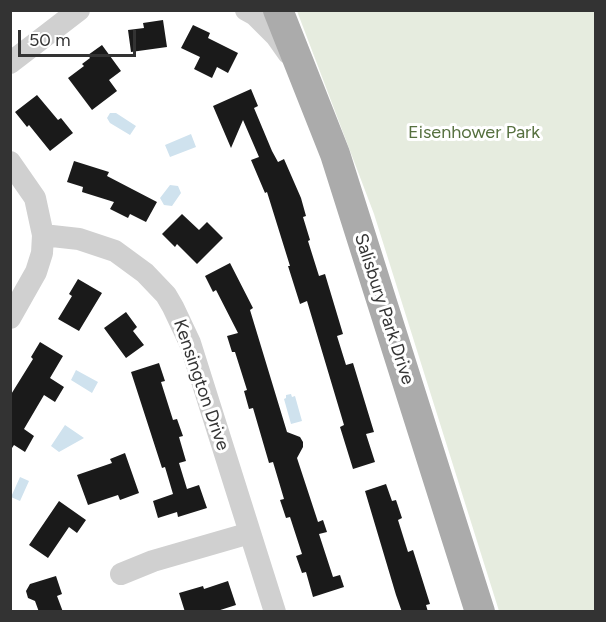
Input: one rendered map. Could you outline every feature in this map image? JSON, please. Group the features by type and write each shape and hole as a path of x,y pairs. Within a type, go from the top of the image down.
{"main road":[{"name":"Salisbury Park Drive","path":"278,10 335,154 480,612"}],"street":[{"path":"10,63 79,10"},
{"path":"246,10 255,15 276,36 304,76"},
{"path":"10,162 35,198 43,235 42,253 36,272 10,318"},
{"name":"Kensington Drive","path":"43,235 79,239 115,251 145,273 166,295 190,343 275,612"},
{"path":"121,574 172,554 250,532"}],"green space":[{"name":"Eisenhower Park","path":"297,11 595,11 595,611 499,611 374,214"}],"water":[{"path":"110,113 116,113 136,126 130,135 110,123 107,118"},
{"path":"191,134 196,147 170,157 165,145"},
{"path":"170,185 178,186 181,193 172,206 164,205 160,198"},
{"path":"76,370 98,382 92,393 71,380"},
{"path":"291,394 292,397 295,396 302,421 291,424 284,399 286,395"},
{"path":"65,425 84,438 59,452 51,446"},
{"path":"20,477 29,481 20,501 11,497"}],"building":[{"path":"163,20 167,47 131,52 128,30 144,28 143,23"},
{"path":"193,25 210,33 208,38 238,53 228,73 217,67 212,78 194,69 200,57 181,48"},
{"path":"102,45 121,71 109,80 117,91 92,110 68,78 84,66 82,64 90,58 88,55"},
{"path":"251,89 258,106 254,108 272,151 278,162 284,159 301,198 306,216 303,217 310,240 308,241 319,276 325,274 343,334 337,336 346,365 353,363 374,432 366,434 375,462 353,469 340,427 344,425 307,301 300,304 267,192 265,193 251,160 259,157 243,120 231,148 213,106"},
{"path":"37,95 58,120 61,118 73,133 50,151 15,112"},
{"path":"74,161 109,172 107,176 157,202 146,222 130,214 128,218 110,209 114,202 82,192 83,187 67,182"},
{"path":"182,214 199,230 207,222 223,238 197,264 177,244 175,247 162,234"},
{"path":"230,263 253,308 250,310 287,432 300,437 303,442 297,458 318,522 323,520 327,532 319,534 333,577 340,575 344,587 313,597 306,572 302,573 296,556 302,554 290,517 286,518 280,500 284,499 273,462 269,463 253,408 249,409 244,391 247,390 235,352 232,352 227,336 238,333 216,290 213,292 205,276"},
{"path":"78,279 102,293 79,331 58,319 72,296 69,294"},
{"path":"126,312 137,327 133,331 144,345 126,358 104,328"},
{"path":"40,342 63,356 50,378 64,387 55,402 44,395 24,429 34,436 25,452 14,445 10,451 10,396 33,359 31,357"},
{"path":"159,363 165,381 161,382 173,420 177,419 183,436 179,437 186,461 179,463 187,489 199,485 207,508 178,517 177,512 158,518 153,501 173,494 165,467 162,468 131,372"},
{"path":"125,453 139,493 120,500 118,495 88,505 77,475 112,463 110,459"},
{"path":"386,484 392,501 396,500 402,518 398,520 408,552 413,550 430,604 426,605 428,612 402,612 396,595 365,491"},
{"path":"59,501 86,520 77,533 69,527 48,558 29,545"},
{"path":"56,576 62,594 57,596 63,612 39,612 35,601 28,598 26,591 30,584"},
{"path":"228,581 236,605 214,612 185,612 179,593 203,586 204,589"}]}
